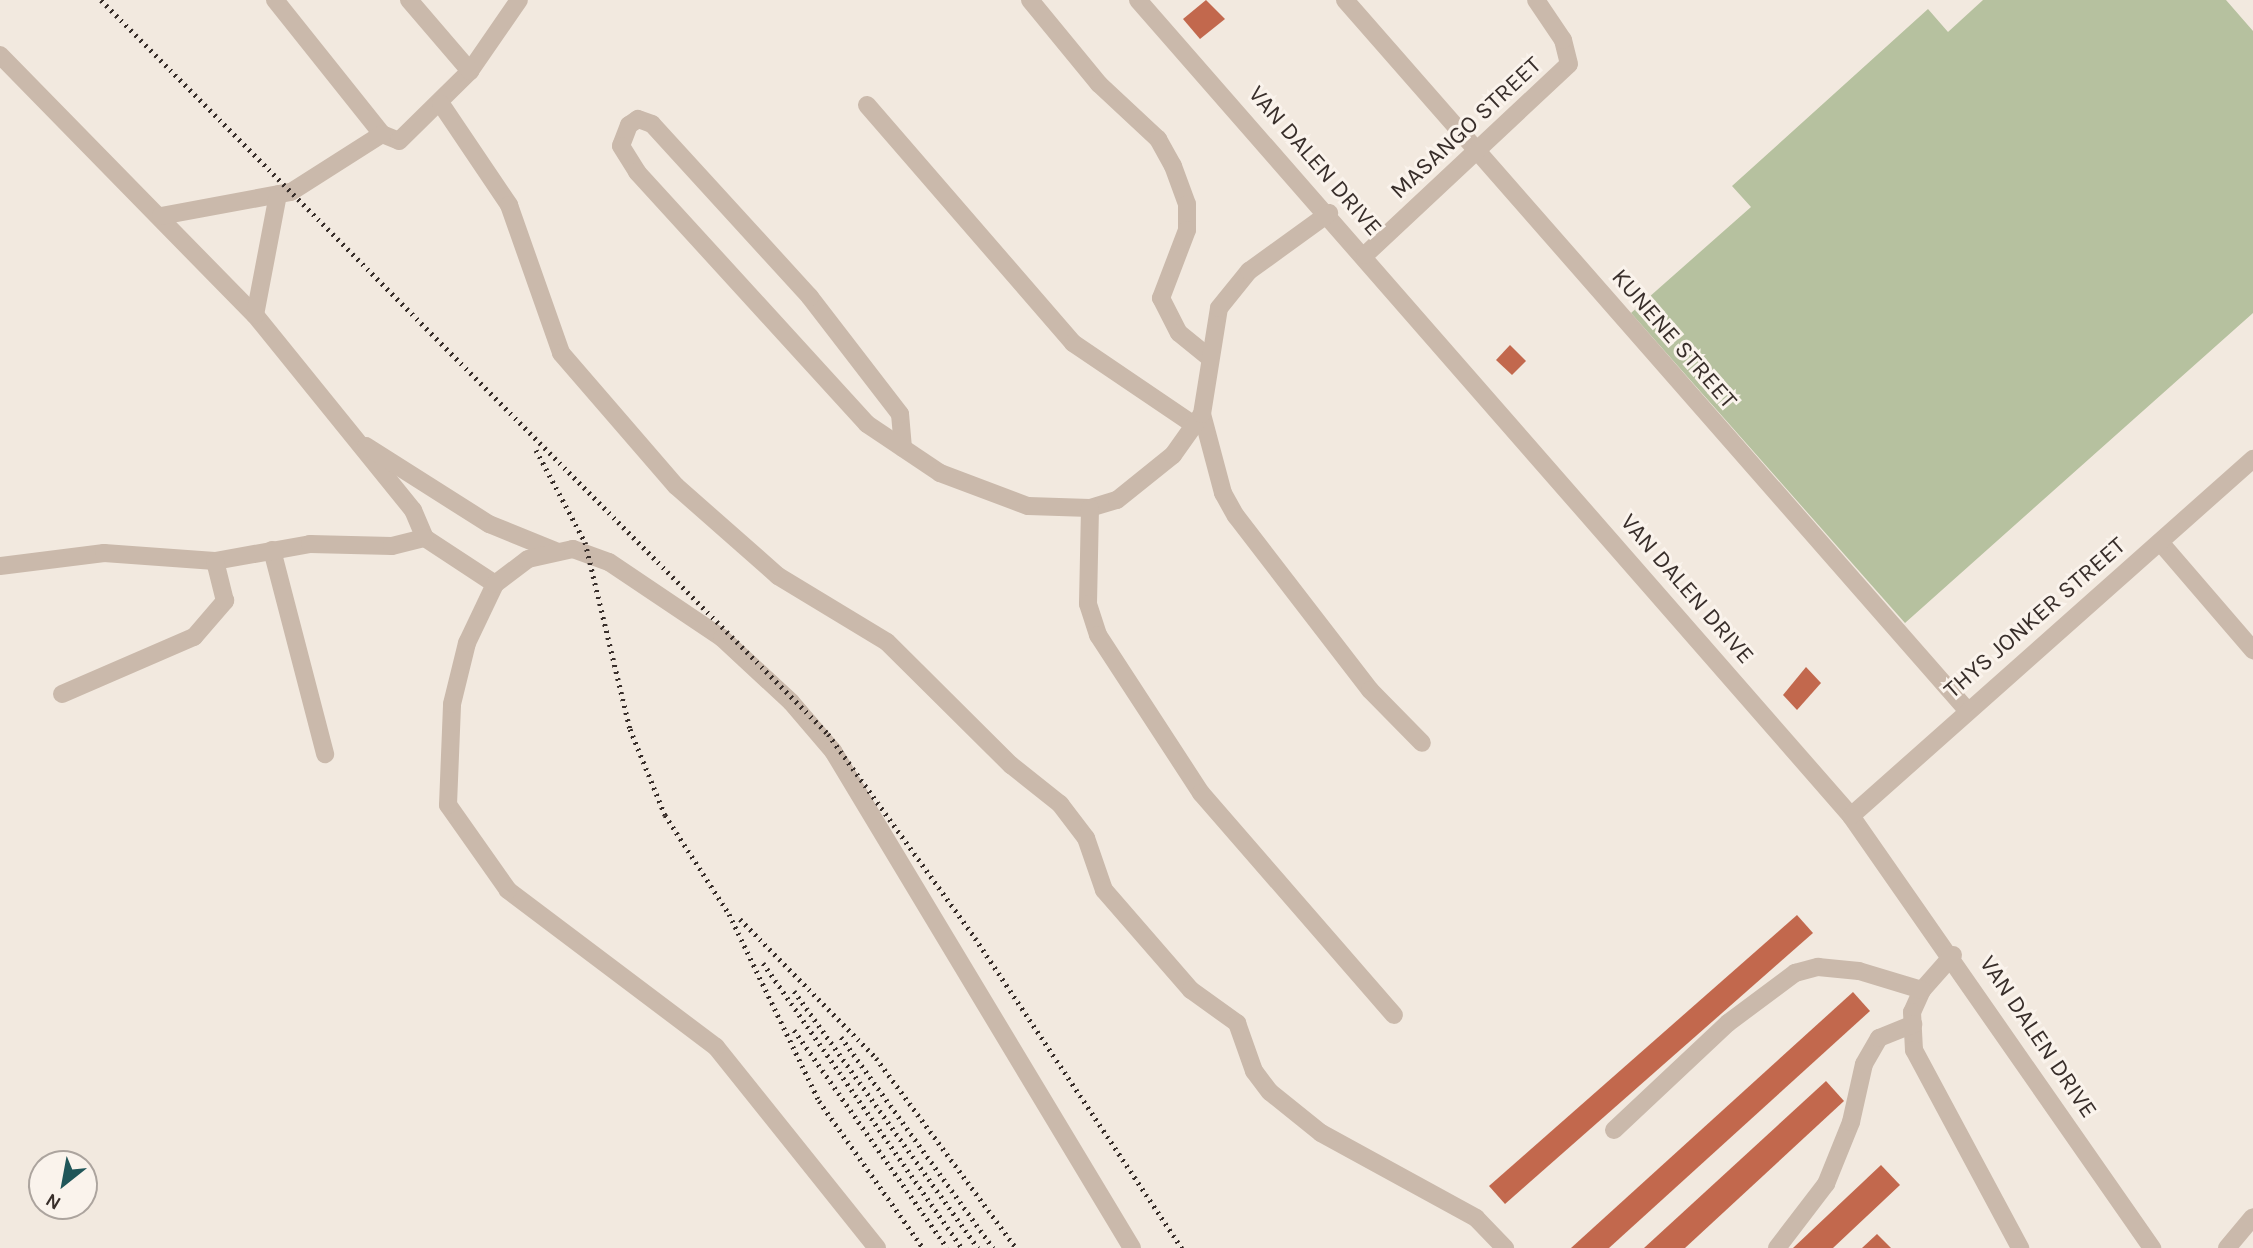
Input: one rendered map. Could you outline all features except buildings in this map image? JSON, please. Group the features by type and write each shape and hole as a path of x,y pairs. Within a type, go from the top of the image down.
{"street":[{"path":"275,0 382,134 398,141 408,136 441,104 470,71 519,0"},
{"path":"409,0 470,71"},
{"path":"1030,0 1099,83 1158,139 1173,166 1187,204 1187,230 1161,298 1179,333 1210,358"},
{"name":"VAN DALEN DRIVE","path":"1138,0 1365,255 1851,816 1954,955 2152,1248"},
{"name":"KUNENE STREET","path":"1345,0 1967,710"},
{"name":"MASANGO STREET","path":"1365,255 1569,64 1563,40 1536,0"},
{"path":"0,55 162,216 255,315 413,510 425,538 495,584"},
{"path":"441,104 509,205 561,353 676,486 778,576 887,642 1011,765 1060,804 1086,838 1104,890 1191,990 1237,1023 1254,1071 1270,1092 1321,1133 1449,1200 1505,1248"},
{"path":"867,105 1073,343 1198,419 1223,493 1236,516 1370,690 1422,743"},
{"path":"903,448 900,414 810,297 653,124 638,119 629,125 621,146 667,208 867,424 940,473 1005,501 1090,508 1117,500 1173,455 1198,419 1219,308 1232,288 1328,213"},
{"path":"162,216 291,192 382,134"},
{"path":"255,315 278,194"},
{"path":"356,440 489,524 558,552"},
{"name":"THYS JONKER STREET","path":"1851,816 1967,710 2253,460"},
{"path":"1090,508 1088,604 1098,635 1200,793 1394,1015"},
{"path":"0,566 104,553 215,561 331,542 413,545 425,538"},
{"path":"2160,542 2253,650"},
{"path":"877,1248 716,1047 508,890 448,805 452,704 467,643 495,584 528,559 573,549 609,562 663,595 791,702 834,751 1132,1248"},
{"path":"272,550 325,754"},
{"path":"62,694 194,637 225,601 215,561"},
{"path":"1954,955 1922,990 1913,1024 1925,1078 2020,1248"},
{"path":"1614,1130 1728,1023 1795,973 1818,967 1859,971 1922,990"},
{"path":"1777,1248 1826,1184 1851,1122 1864,1064 1879,1038 1913,1024"},
{"path":"2227,1248 2253,1217"}],"green space":[{"path":"1983,0 2226,0 2253,31 2253,313 1905,623 1631,313 1751,207 1732,186 1928,9 1948,32"}],"railway":[{"path":"101,0 828,734 975,938 1182,1248"},
{"path":"536,450 585,542 630,729 665,815 729,914 819,1101 923,1248"},
{"path":"740,919 876,1058 1016,1248"},
{"path":"763,963 962,1248"},
{"path":"794,991 978,1248"},
{"path":"794,1030 947,1248"},
{"path":"841,1037 993,1248"}]}
